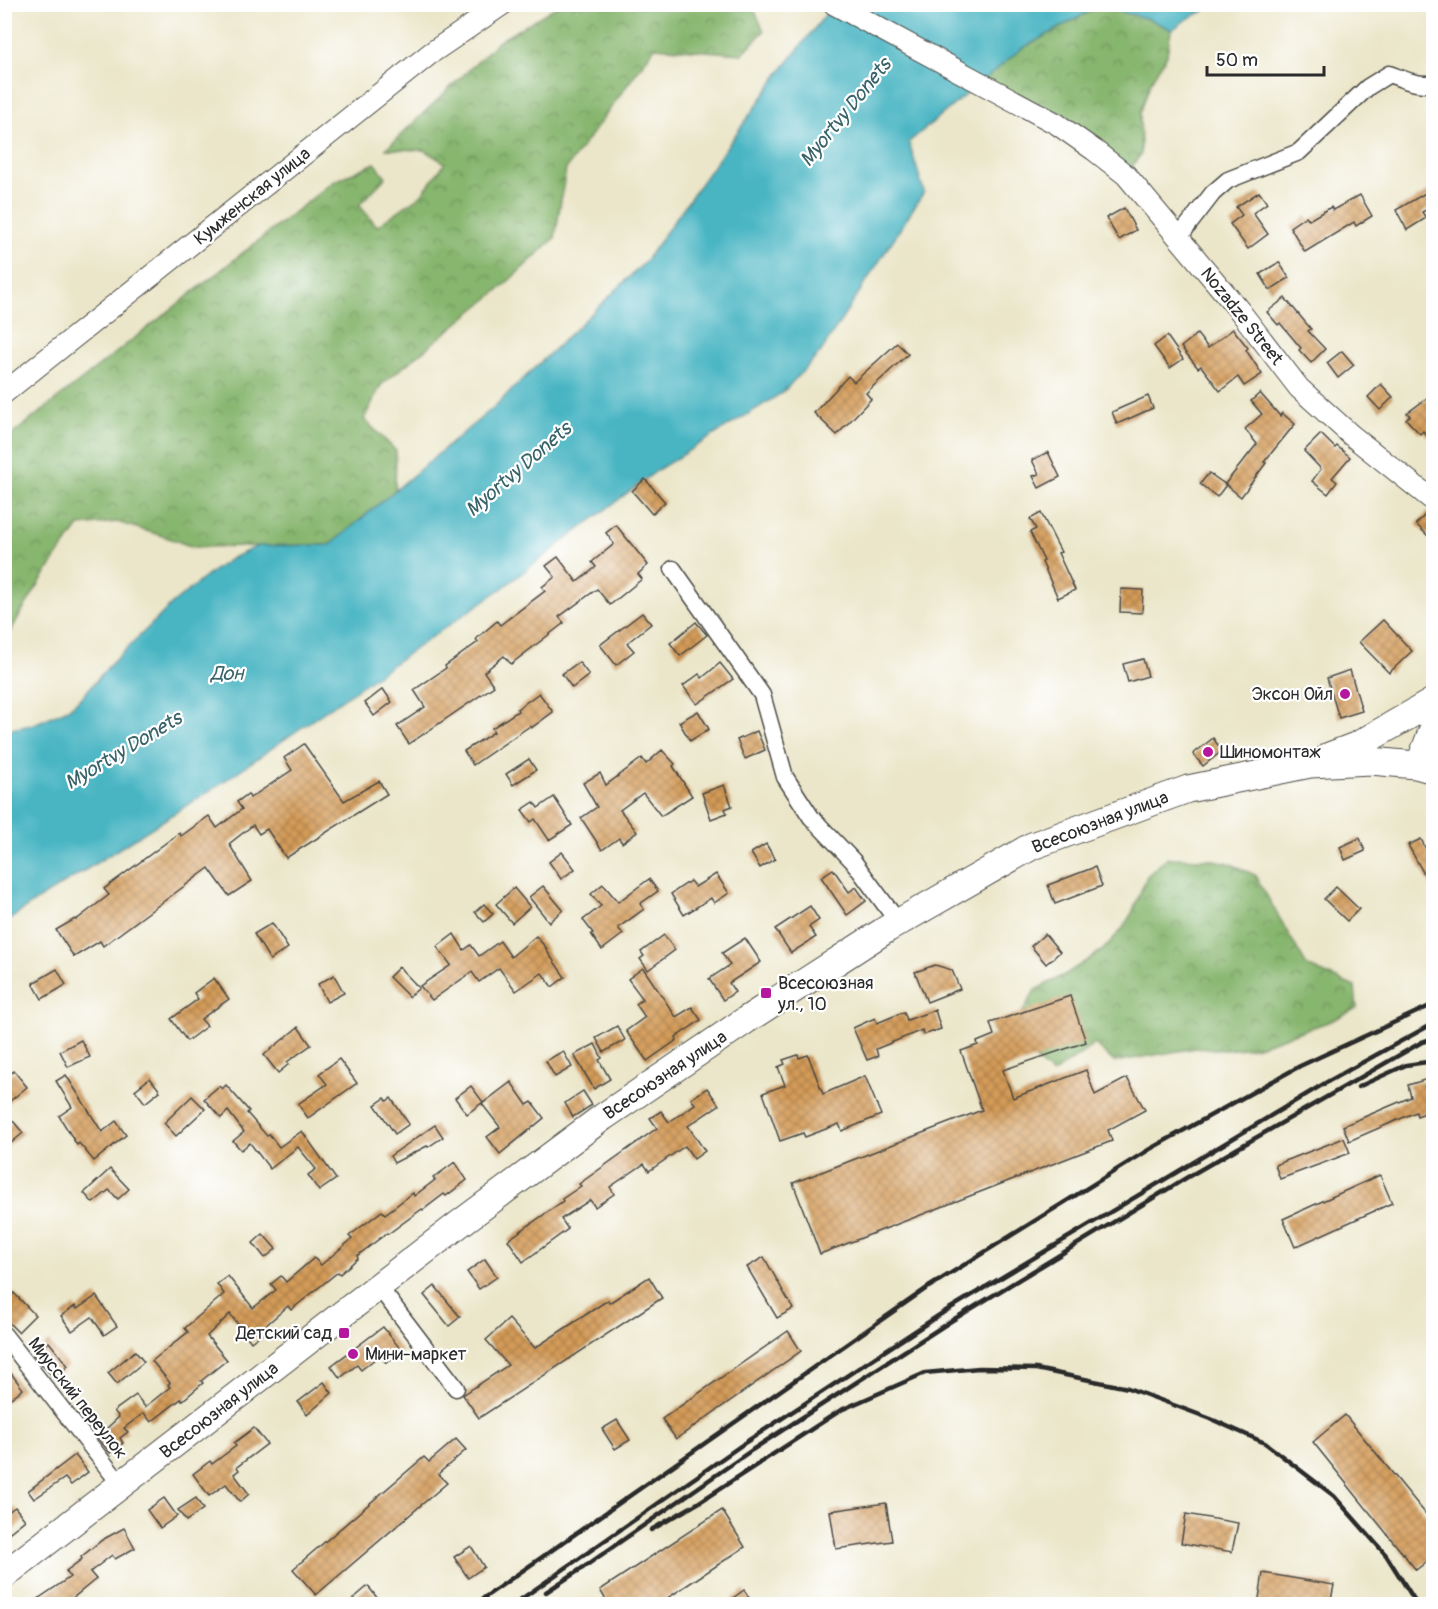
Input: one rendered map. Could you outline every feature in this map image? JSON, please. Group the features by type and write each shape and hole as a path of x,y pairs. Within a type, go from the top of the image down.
{"highway":[{"path":"1310,764 1358,745 1434,701"},
{"name":"Всесоюзная улица","path":"4,1575 458,1225 603,1118 746,1020 898,922 1032,846 1188,789 1310,764 1371,761 1428,772"}],"street":[{"name":"Кумженская улица","path":"4,393 431,53 502,4"},
{"name":"Nozadze Street","path":"834,4 1057,124 1126,175 1239,310 1299,388 1351,435 1434,501"},
{"path":"1179,237 1213,193 1228,180 1299,152 1368,87 1389,74 1416,83 1429,85 1434,83"},
{"path":"673,569 762,695 785,777 811,817 853,861 898,922"},
{"path":"1428,772 1434,718"},
{"path":"379,1287 456,1388"},
{"name":"Миусский переулок","path":"4,1335 121,1485"}],"green space":[{"path":"559,5 752,5 764,31 742,54 655,47 566,169 555,238 501,288 381,385 364,419 396,451 395,491 330,545 193,547 117,522 79,526 40,582 5,641 5,440 333,182 375,163 386,177 359,205 377,226 421,195 445,163 424,150 386,149 499,41"},
{"path":"1099,6 1149,19 1172,30 1167,55 1151,81 1140,113 1141,154 1126,175 980,83 1021,49"},
{"path":"1167,858 1208,859 1229,863 1255,875 1307,966 1355,987 1357,1008 1331,1021 1255,1047 1224,1050 1196,1048 1114,1062 1095,1044 1052,1074 1009,1036 1035,990 1066,974 1103,950 1123,928 1132,913 1147,876"}],"water":[{"path":"833,5 1200,5 1204,11 1187,19 1172,30 1149,19 1099,6 1021,49 909,142 924,192 820,353 782,393 659,469 501,589 213,789 40,898 5,923 5,730 32,725 68,709 172,604 232,558 258,546 330,545 493,408 644,263 781,71"}],"building":[{"path":"1434,188 1434,206 1422,212 1426,218 1407,230 1396,210"},
{"path":"1259,192 1267,203 1253,213 1268,234 1248,249 1230,224 1242,215 1236,207"},
{"path":"1360,195 1372,216 1356,226 1354,222 1305,252 1290,227 1306,216 1309,220 1331,207 1333,210"},
{"path":"1124,208 1136,230 1119,240 1106,218"},
{"path":"1279,262 1289,278 1270,290 1260,274"},
{"path":"1285,298 1311,329 1308,331 1325,349 1311,363 1280,323 1278,325 1267,312"},
{"path":"1233,329 1248,348 1246,350 1262,374 1244,386 1238,377 1220,391 1201,366 1198,368 1181,347 1197,334 1208,348"},
{"path":"1167,336 1183,359 1170,368 1154,346"},
{"path":"897,343 908,354 866,393 871,399 837,435 814,413 848,376 854,382"},
{"path":"1342,351 1354,365 1338,378 1327,363"},
{"path":"1381,384 1393,397 1380,410 1368,397"},
{"path":"1260,393 1280,416 1282,413 1295,424 1264,462 1266,463 1241,497 1225,484 1257,444 1245,429 1262,414 1251,401"},
{"path":"1434,393 1434,444 1423,431 1420,434 1406,419 1410,416 1407,413"},
{"path":"1148,396 1153,408 1117,424 1112,412"},
{"path":"1321,434 1335,448 1337,446 1350,457 1332,478 1337,482 1328,494 1312,481 1321,469 1304,451"},
{"path":"1048,452 1060,477 1039,488 1033,476 1039,474 1032,460"},
{"path":"1209,473 1226,485 1217,497 1200,484"},
{"path":"645,479 665,502 652,514 632,491"},
{"path":"1428,512 1434,514 1434,542 1416,524"},
{"path":"1041,513 1061,552 1058,553 1075,590 1058,598 1030,532 1036,529 1030,519"},
{"path":"616,525 648,565 638,574 642,579 610,605 597,589 559,617 564,623 511,664 504,656 484,672 494,686 409,744 397,726 425,707 414,690 478,642 476,639 497,621 500,625 545,591 542,587 555,577 546,566 558,557 577,582 596,567 592,562 614,544 606,533"},
{"path":"1121,589 1143,590 1142,613 1120,612"},
{"path":"642,613 651,624 627,643 634,651 616,665 600,645"},
{"path":"1383,620 1412,651 1389,673 1359,642"},
{"path":"696,622 707,635 680,656 670,643"},
{"path":"1143,659 1148,676 1128,682 1123,664"},
{"path":"579,662 589,675 572,688 562,674"},
{"path":"720,663 733,679 697,704 683,686 699,674 702,678"},
{"name":"Эксон Ойл","path":"1350,670 1362,711 1339,718 1327,678"},
{"path":"383,689 392,702 374,716 365,703"},
{"path":"539,693 553,712 473,765 464,751 494,732 492,728 518,711 517,709"},
{"path":"698,711 709,729 690,741 679,722"},
{"path":"757,731 765,750 745,759 737,740"},
{"name":"Шиномонтаж","path":"1213,738 1222,751 1203,766 1193,754"},
{"path":"304,744 344,801 379,781 387,794 286,858 267,829 259,834 253,825 229,844 252,881 229,896 209,868 103,946 100,941 74,957 56,930 76,920 109,895 104,889 179,833 181,836 209,816 217,828 242,809 237,802 248,794 250,798 292,770 284,758"},
{"path":"662,750 675,764 673,766 692,796 661,816 643,793 620,810 637,832 622,843 619,838 602,850 581,818 597,807 583,783 600,773 606,785 642,758 646,764"},
{"path":"529,759 536,770 513,785 506,774"},
{"path":"724,785 732,806 725,809 727,813 711,819 702,793"},
{"path":"554,797 572,825 549,840 535,819 531,822 522,810 534,802 538,808"},
{"path":"1360,838 1365,851 1345,860 1340,847"},
{"path":"1421,839 1434,865 1434,892 1408,845"},
{"path":"766,844 775,859 760,868 751,853"},
{"path":"562,852 575,869 561,879 549,862"},
{"path":"1095,867 1102,886 1055,904 1048,885"},
{"path":"833,869 849,892 856,887 866,901 847,915 821,877"},
{"path":"716,874 729,893 714,903 711,898 684,915 671,894 690,881 695,887"},
{"path":"649,879 658,891 640,904 644,909 618,928 623,934 602,950 583,920 601,906 591,894 603,884 618,902"},
{"path":"543,886 563,910 549,922 529,897"},
{"path":"1336,887 1359,909 1347,921 1324,899"},
{"path":"514,888 530,907 512,923 496,904"},
{"path":"484,904 493,914 484,922 475,912"},
{"path":"810,906 819,920 809,927 816,937 791,953 775,929"},
{"path":"272,923 288,948 270,960 254,934"},
{"path":"454,934 464,950 471,945 479,956 500,941 511,957 536,936 565,977 552,987 542,973 516,991 499,968 479,982 472,972 432,1000 420,986 451,965 437,947"},
{"path":"1045,934 1060,952 1046,964 1031,946"},
{"path":"664,935 675,950 648,970 640,959 644,956 641,952"},
{"path":"745,938 761,962 729,983 735,992 723,1000 709,979 730,965 722,953"},
{"path":"935,965 952,970 960,989 927,1002 915,972"},
{"path":"399,967 419,988 409,997 389,977"},
{"path":"643,968 676,1017 692,1007 701,1020 647,1061 626,1031 645,1017 636,1004 643,999 628,979"},
{"path":"57,969 66,985 42,999 33,983"},
{"path":"334,975 344,993 327,1002 318,984"},
{"path":"214,978 229,999 201,1019 207,1026 187,1041 171,1019 198,999 194,993"},
{"path":"1070,996 1086,1042 1003,1070 1013,1098 1086,1070 1095,1095 1127,1078 1145,1110 1108,1130 1112,1141 820,1254 793,1183 982,1110 961,1051 978,1045 977,1042 994,1035 990,1023"},
{"path":"935,1010 941,1029 923,1035 922,1030 876,1049 878,1056 867,1060 853,1028 875,1018 877,1023 904,1012 907,1020"},
{"path":"617,1026 625,1040 604,1052 596,1038"},
{"path":"298,1027 311,1045 287,1062 289,1064 278,1073 264,1055"},
{"path":"81,1040 90,1057 68,1067 60,1051"},
{"path":"595,1044 602,1058 599,1060 610,1079 594,1089 574,1055"},
{"path":"563,1051 572,1067 555,1077 546,1061"},
{"path":"798,1055 799,1058 808,1055 823,1094 865,1076 881,1115 842,1131 839,1124 805,1137 803,1133 780,1141 763,1093 785,1085 778,1067 785,1064 783,1060"},
{"path":"339,1059 357,1083 308,1118 298,1104 327,1084 319,1074"},
{"path":"14,1071 27,1087 4,1106 4,1079"},
{"path":"66,1075 102,1132 116,1121 126,1135 94,1161 79,1143 77,1145 59,1116 72,1107 56,1081"},
{"path":"1434,1077 1434,1110 1417,1116 1416,1112 1349,1141 1343,1126 1411,1097 1408,1085"},
{"path":"150,1078 160,1091 145,1103 135,1090"},
{"path":"511,1082 527,1105 532,1102 544,1118 500,1154 487,1137 500,1127 482,1104"},
{"path":"226,1085 249,1111 247,1113 279,1147 302,1131 336,1179 319,1191 308,1175 316,1169 298,1147 270,1169 250,1143 241,1150 233,1141 244,1132 228,1111 221,1118 204,1099 219,1086 222,1089"},
{"path":"471,1086 483,1102 467,1114 455,1098"},
{"path":"707,1088 719,1105 688,1126 705,1151 694,1159 685,1146 649,1171 644,1164 610,1187 614,1194 595,1207 590,1200 561,1219 568,1229 523,1262 508,1240 563,1201 562,1199 581,1186 579,1184 657,1128 650,1118 661,1111 669,1122 695,1104 691,1099"},
{"path":"583,1091 592,1105 573,1117 565,1103"},
{"path":"192,1096 205,1109 176,1136 164,1123"},
{"path":"385,1098 387,1101 391,1098 409,1124 395,1134 375,1105"},
{"path":"13,1121 23,1133 4,1149 4,1128"},
{"path":"435,1125 443,1137 428,1147 394,1163 390,1156"},
{"path":"1344,1138 1350,1153 1280,1179 1275,1165"},
{"path":"455,1162 467,1180 387,1233 357,1256 358,1258 340,1274 338,1272 291,1310 288,1306 265,1326 268,1329 251,1342 230,1314 207,1336 227,1360 201,1381 203,1383 182,1401 181,1399 151,1422 144,1413 124,1428 128,1432 120,1438 123,1443 110,1453 97,1437 119,1417 114,1411 136,1395 145,1407 170,1387 168,1385 170,1383 152,1361 188,1332 185,1328 224,1294 217,1284 228,1276 253,1308 276,1290 271,1284 281,1276 286,1282 314,1258 321,1265 352,1239 349,1236 382,1211 385,1214 413,1193 414,1196"},
{"path":"110,1169 129,1189 118,1199 109,1190 93,1203 84,1193"},
{"path":"1380,1175 1392,1203 1295,1247 1283,1219"},
{"path":"263,1234 276,1249 265,1258 253,1243"},
{"path":"764,1257 793,1309 777,1318 747,1267"},
{"path":"485,1259 497,1277 479,1289 467,1272"},
{"path":"649,1277 662,1298 479,1418 463,1395 508,1365 486,1340 509,1319 535,1348 608,1300 609,1303"},
{"path":"435,1286 460,1317 449,1326 424,1295"},
{"path":"14,1293 35,1315 18,1332 4,1318 4,1302"},
{"path":"96,1296 117,1326 104,1335 92,1317 72,1331 61,1316 75,1306 77,1309"},
{"path":"383,1327 402,1351 386,1363 380,1355 361,1370 357,1365 340,1378 331,1366"},
{"path":"788,1331 801,1351 676,1439 662,1419"},
{"path":"49,1342 68,1366 54,1378 33,1355"},
{"path":"135,1351 144,1362 117,1384 108,1373"},
{"path":"4,1364 23,1389 4,1403"},
{"path":"324,1382 332,1393 307,1415 298,1402"},
{"path":"1345,1415 1434,1524 1434,1556 1416,1570 1313,1442"},
{"path":"617,1420 630,1440 615,1449 602,1429"},
{"path":"254,1428 267,1444 237,1467 239,1470 234,1474 249,1494 240,1502 226,1484 209,1496 193,1474 210,1461 212,1464 236,1446 234,1443"},
{"path":"456,1439 466,1450 438,1474 447,1483 316,1595 293,1569 424,1457 429,1462"},
{"path":"75,1455 88,1472 71,1485 65,1478 34,1499 28,1491"},
{"path":"164,1498 177,1516 160,1528 147,1510"},
{"path":"196,1498 203,1509 186,1521 178,1510"},
{"path":"886,1503 892,1541 836,1549 830,1511"},
{"path":"15,1507 25,1520 10,1532 4,1525 4,1515"},
{"path":"722,1510 745,1547 657,1605 609,1605 600,1590"},
{"path":"1186,1514 1238,1523 1232,1552 1181,1543"},
{"path":"124,1528 135,1548 115,1559 112,1555 90,1572 96,1579 73,1598 78,1605 29,1605 70,1577 66,1571 82,1559 81,1557 102,1540"},
{"path":"471,1546 484,1567 468,1578 454,1557"},
{"path":"1263,1573 1334,1585 1330,1605 1258,1605"},
{"path":"368,1586 378,1599 371,1605 346,1605"},
{"path":"744,1590 754,1605 723,1605"}],"railway":[{"path":"475,1604 927,1288 1150,1149 1300,1066 1434,1004"},
{"path":"514,1604 746,1442 944,1312 1327,1082 1434,1023"},
{"path":"546,1592 752,1450 951,1321 1186,1178 1422,1042 1434,1038"},
{"path":"1358,1087 1406,1065 1434,1061"},
{"path":"651,1530 698,1503 841,1410 925,1373 979,1368 1036,1369 1128,1388 1211,1419 1265,1443 1334,1496 1386,1555 1417,1604"}],"place":[{"name":"Эксон Ойл","path":"1345,694"},
{"name":"Шиномонтаж","path":"1208,752"},
{"name":"Всесоюзная ул., 10","path":"766,993"},
{"name":"Детский сад","path":"344,1333"},
{"name":"Мини-маркет","path":"353,1354"}],"water label":[{"name":"Myortvy Donets","path":"845,112"},
{"name":"Myortvy Donets","path":"518,469"},
{"name":"Дон","path":"227,673"},
{"name":"Myortvy Donets","path":"123,750"}]}
